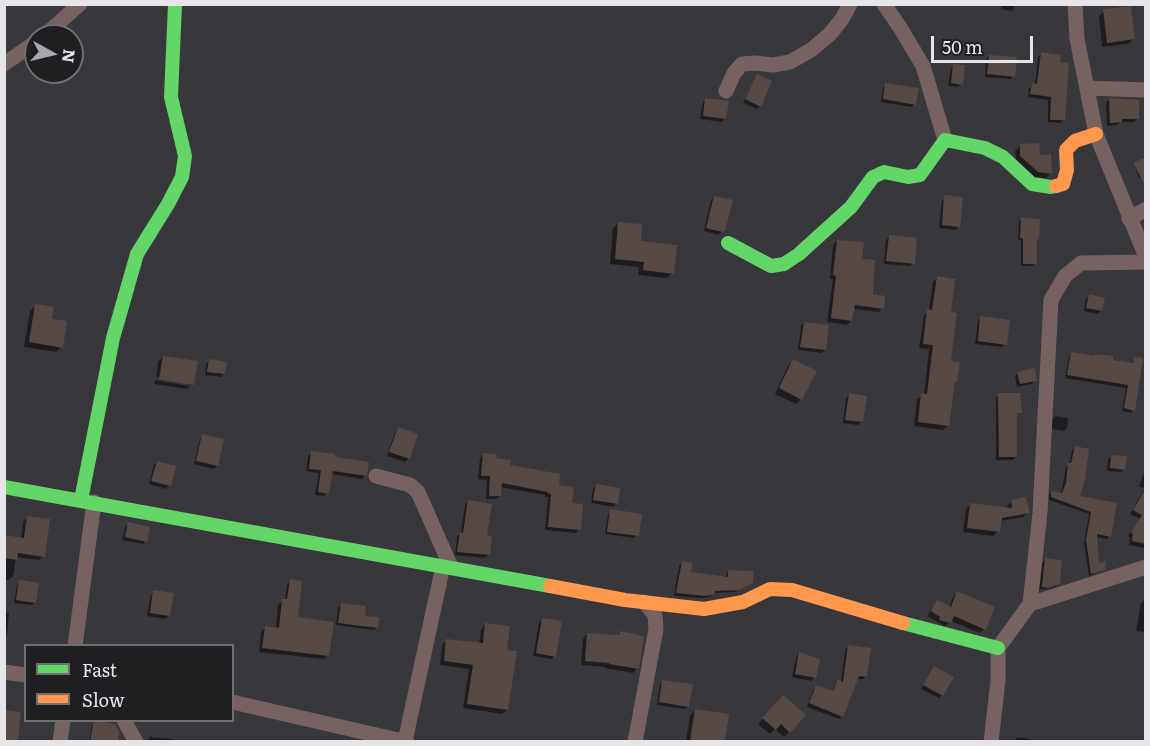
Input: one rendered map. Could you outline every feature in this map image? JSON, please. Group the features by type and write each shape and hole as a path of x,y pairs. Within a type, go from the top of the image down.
{"street":[{"path":"58,24 80,4"},
{"path":"75,644 87,501 113,338 137,255 182,177 185,156 171,97 175,4"},
{"path":"726,91 734,73 742,64 773,65 790,62 812,50 830,34 850,4"},
{"path":"884,4 923,66 945,140"},
{"path":"991,741 998,681 998,648 1030,604 1040,513 1051,300 1065,276 1081,263 1146,259 1096,134 1077,39 1075,4"},
{"path":"4,64 24,50"},
{"path":"1087,88 1146,90"},
{"path":"945,140 985,148 1003,157 1032,184 1051,187 1063,184 1066,150 1075,141 1096,134"},
{"path":"728,243 771,266 784,264 799,254 851,207 873,177 884,172 908,177 920,175 945,140"},
{"path":"1129,219 1146,209"},
{"path":"234,702 399,741 447,566 418,492 410,485 376,476"},
{"path":"4,487 644,602 704,609 743,602 770,589 792,590 905,624 998,648"},
{"path":"1030,604 1146,567"},
{"path":"635,741 656,629 655,615 644,602"},
{"path":"4,672 24,675"},
{"path":"60,741 63,722"},
{"path":"125,722 136,741"}],"building":[{"path":"1131,6 1135,39 1107,43 1103,9"},
{"path":"1041,52 1061,55 1060,62 1069,63 1065,120 1050,120 1051,97 1030,94 1032,83 1037,84"},
{"path":"989,55 1017,57 1015,77 987,74"},
{"path":"953,64 965,65 963,85 951,83"},
{"path":"757,74 772,81 761,107 745,99"},
{"path":"885,83 919,88 916,105 883,99"},
{"path":"705,98 729,101 726,119 703,116"},
{"path":"1109,98 1139,100 1139,119 1122,119 1122,122 1110,123"},
{"path":"1039,143 1040,155 1051,154 1052,174 1038,172 1020,156 1020,144"},
{"path":"1146,157 1146,187 1133,163"},
{"path":"944,195 963,197 960,227 942,225"},
{"path":"714,196 733,200 725,231 722,232 706,228"},
{"path":"1021,217 1040,219 1037,264 1023,264 1023,238 1020,238"},
{"path":"618,222 642,224 641,241 677,245 674,274 643,270 644,262 615,259"},
{"path":"889,235 917,238 915,264 886,261"},
{"path":"837,240 864,242 862,259 875,260 873,294 885,296 884,309 855,305 852,321 831,318"},
{"path":"937,276 955,279 951,312 957,313 951,361 960,362 949,426 918,422 921,393 927,394 933,345 923,344 927,309 932,310"},
{"path":"1089,294 1105,298 1102,311 1086,308"},
{"path":"35,304 54,307 52,319 67,321 63,348 29,342"},
{"path":"980,316 1010,320 1007,345 978,341"},
{"path":"804,322 829,325 826,350 800,347"},
{"path":"1071,352 1113,356 1113,360 1133,363 1134,357 1143,358 1135,411 1124,408 1128,385 1067,375"},
{"path":"163,356 198,361 194,385 159,379"},
{"path":"209,359 227,362 225,374 207,372"},
{"path":"793,359 817,371 802,400 779,388"},
{"path":"1035,368 1037,381 1020,384 1017,372"},
{"path":"849,393 867,396 863,422 845,420"},
{"path":"998,393 1020,393 1022,413 1017,413 1017,457 999,457"},
{"path":"398,427 418,434 410,459 389,452"},
{"path":"202,434 224,439 218,466 196,461"},
{"path":"1075,446 1089,449 1085,480 1080,496 1117,503 1111,537 1097,534 1099,563 1106,561 1105,570 1091,574 1086,540 1091,512 1051,497 1051,491 1062,493 1066,483 1068,463 1071,463"},
{"path":"311,451 369,462 367,476 333,471 329,494 318,492 321,470 309,469"},
{"path":"483,453 497,454 496,458 511,460 510,465 560,474 559,485 574,487 572,503 583,504 581,530 548,527 551,494 548,492 502,483 501,496 489,496 490,476 481,476"},
{"path":"1111,455 1127,456 1125,470 1110,468"},
{"path":"157,461 176,466 171,486 151,481"},
{"path":"596,484 620,488 618,504 593,500"},
{"path":"1146,488 1146,544 1132,541 1131,532 1142,515 1133,510"},
{"path":"1026,497 1030,513 1002,518 1000,532 967,528 970,503 1012,508 1011,500"},
{"path":"468,500 492,504 487,535 492,536 490,555 457,552 460,532 463,533"},
{"path":"610,509 642,514 639,536 607,532"},
{"path":"27,516 50,519 45,557 18,553 17,560 4,558 4,535 24,538"},
{"path":"128,522 150,527 147,542 125,537"},
{"path":"1045,558 1062,560 1060,584 1048,588 1042,587"},
{"path":"682,561 693,563 691,572 728,577 728,570 754,571 753,583 739,590 715,591 715,594 706,596 676,593"},
{"path":"290,579 302,581 298,617 334,622 329,656 262,648 265,626 279,628 282,599 287,599"},
{"path":"19,580 39,583 36,603 16,600"},
{"path":"153,590 174,593 170,616 150,613"},
{"path":"957,591 995,607 986,630 954,616 951,623 939,620 940,617 931,611 937,600 951,607"},
{"path":"341,603 366,606 365,616 379,617 378,628 338,623"},
{"path":"542,618 562,621 556,657 536,653"},
{"path":"485,623 510,626 507,650 517,651 508,710 467,704 473,665 444,661 446,639 483,643"},
{"path":"620,631 644,636 639,669 585,661 587,633 619,635"},
{"path":"848,645 871,648 867,677 859,676 843,717 809,703 816,685 833,691 838,679 843,682"},
{"path":"799,652 820,659 816,678 795,674"},
{"path":"934,666 954,677 943,696 923,685"},
{"path":"662,680 693,684 689,707 659,702"},
{"path":"783,695 806,715 790,733 781,724 776,730 762,718"},
{"path":"695,709 729,714 725,741 690,741"},
{"path":"4,710 21,712 18,741 4,741"},
{"path":"94,722 115,724 119,732 118,741 90,741"}],"traffic: fast":[{"path":"81,500 113,338 137,254 182,177 185,156 171,97 175,4"},
{"path":"728,243 771,266 784,264 799,254 851,207 873,177 884,172 908,177 920,175 945,140 985,148 1003,157 1032,184 1056,186"},
{"path":"4,487 550,586"},
{"path":"903,623 998,648"}],"traffic: slow":[{"path":"1056,186 1063,184 1067,170 1066,150 1075,141 1096,134"},
{"path":"550,586 625,600 704,609 743,602 770,589 792,590 903,623"}]}
